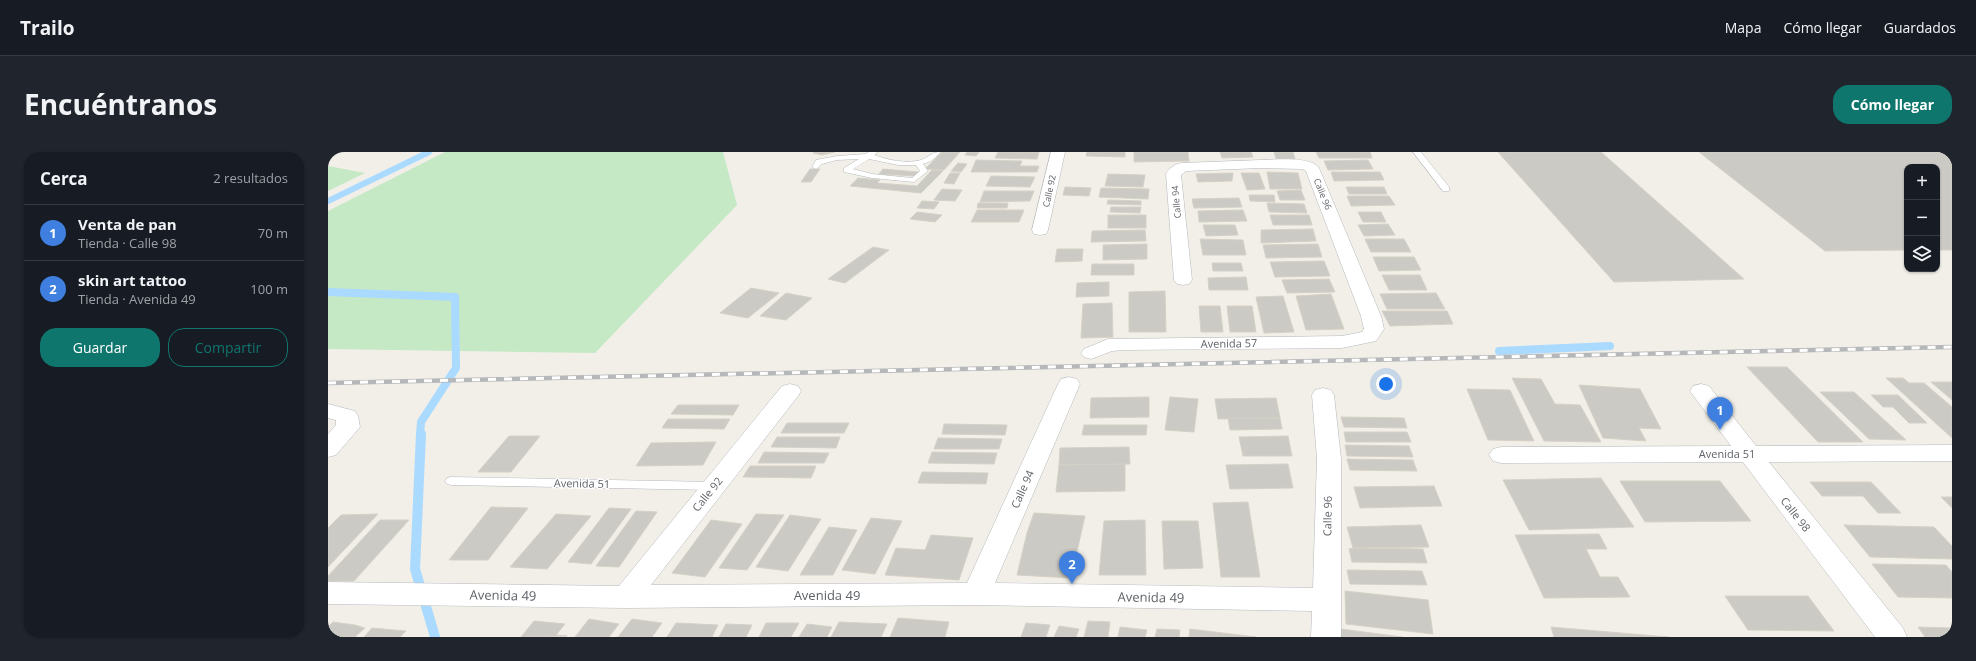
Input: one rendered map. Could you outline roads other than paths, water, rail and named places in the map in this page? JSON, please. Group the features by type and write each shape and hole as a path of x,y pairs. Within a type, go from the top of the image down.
{"street":[{"name":"Calle 92","path":"1040,230 1058,152"},
{"name":"Calle 96","path":"1205,159 1261,164 1306,165 1312,168 1371,316 1374,329 1369,337"},
{"name":"Calle 94","path":"1183,280 1174,174 1182,167 1205,159"},
{"name":"Avenida 57","path":"1091,353 1108,345 1124,344 1342,342 1369,337"},
{"name":"Calle 94","path":"976,594 1069,384"},
{"name":"Calle 98","path":"1701,391 1892,637"},
{"name":"Calle 92","path":"626,597 790,392"},
{"name":"Calle 96","path":"1323,395 1329,459 1326,637"},
{"path":"328,450 348,427 337,414"},
{"name":"Avenida 51","path":"1501,455 1952,453"},
{"name":"Avenida 49","path":"328,593 626,597 976,594 1326,600"}],"lane":[{"path":"816,167 819,162 836,158 871,154 888,162 920,161 927,160 937,152"},
{"path":"1417,152 1446,189"},
{"path":"871,154 848,170 872,176 914,180 924,171 920,165"},
{"name":"Avenida 51","path":"451,481 714,486"}],"waterway":[{"path":"328,201 429,152"},
{"path":"328,292 455,297 456,368 421,422 420,435"},
{"path":"1499,351 1610,346"},
{"path":"421,434 415,569 435,637"}],"railway":[{"path":"328,383 1952,347"}],"place":[{"name":"Venta de pan","path":"1720,430"},
{"name":"skin art tattoo","path":"1072,584"}]}
